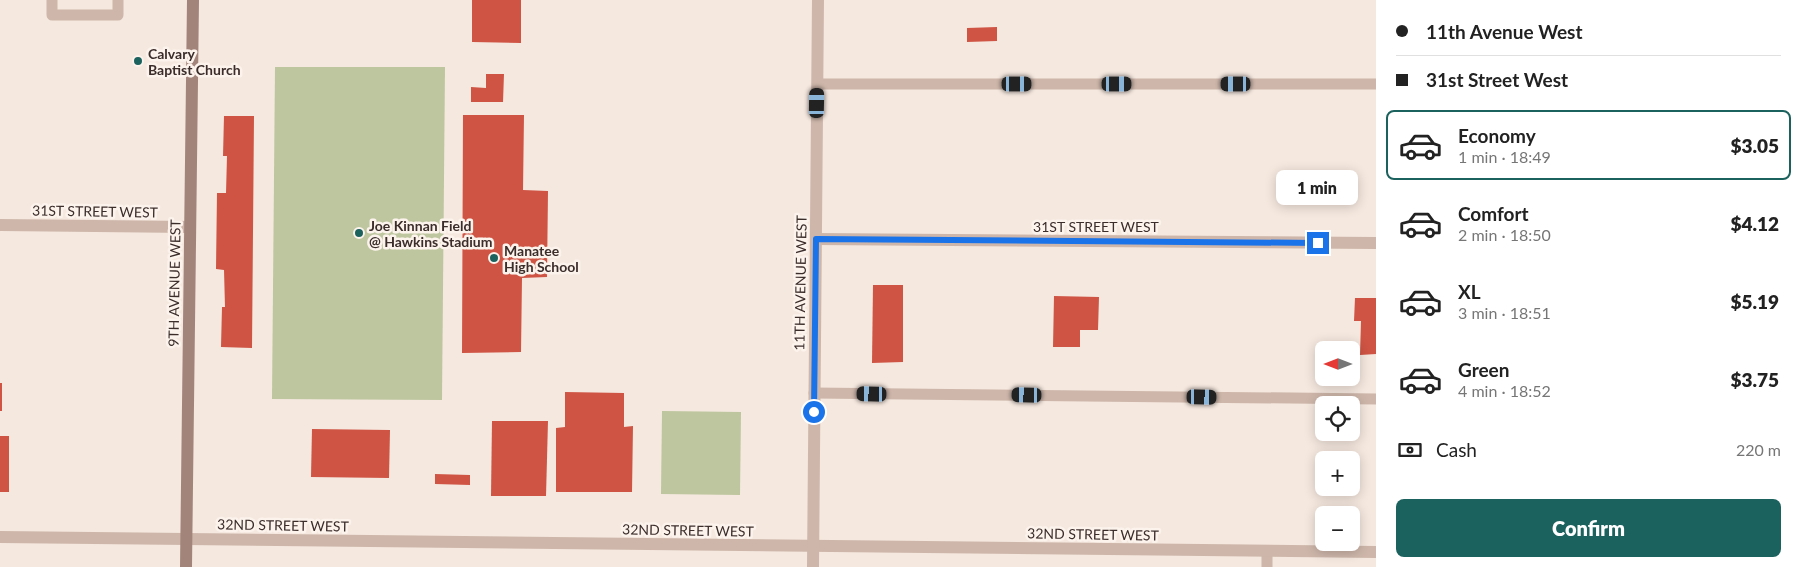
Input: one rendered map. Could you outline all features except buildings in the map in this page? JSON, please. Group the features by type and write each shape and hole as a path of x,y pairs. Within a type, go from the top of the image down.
{"street":[{"name":"9TH AVENUE WEST","path":"186,567 192,0"},
{"name":"11TH AVENUE WEST","path":"813,567 818,0"},
{"name":"31ST STREET WEST","path":"0,226 190,227"},
{"name":"31ST STREET WEST","path":"816,239 1376,243"},
{"name":"32ND STREET WEST","path":"0,537 1376,552"}],"lane":[{"path":"52,0 52,15 118,15 118,0"},
{"path":"818,84 1376,84"},
{"path":"814,393 1376,399"},
{"path":"1267,551 1267,567"}],"green space":[{"name":"Joe Kinnan Field @ Hawkins Stadium","path":"275,67 445,67 442,400 272,399"},
{"path":"662,411 741,412 740,495 661,494"}],"place":[{"name":"Calvary Baptist Church","path":"138,61"},
{"name":"Joe Kinnan Field @ Hawkins Stadium","path":"359,233"},
{"name":"Manatee High School","path":"494,258"}],"route":[{"path":"814,412 816,239 1318,243"}]}
